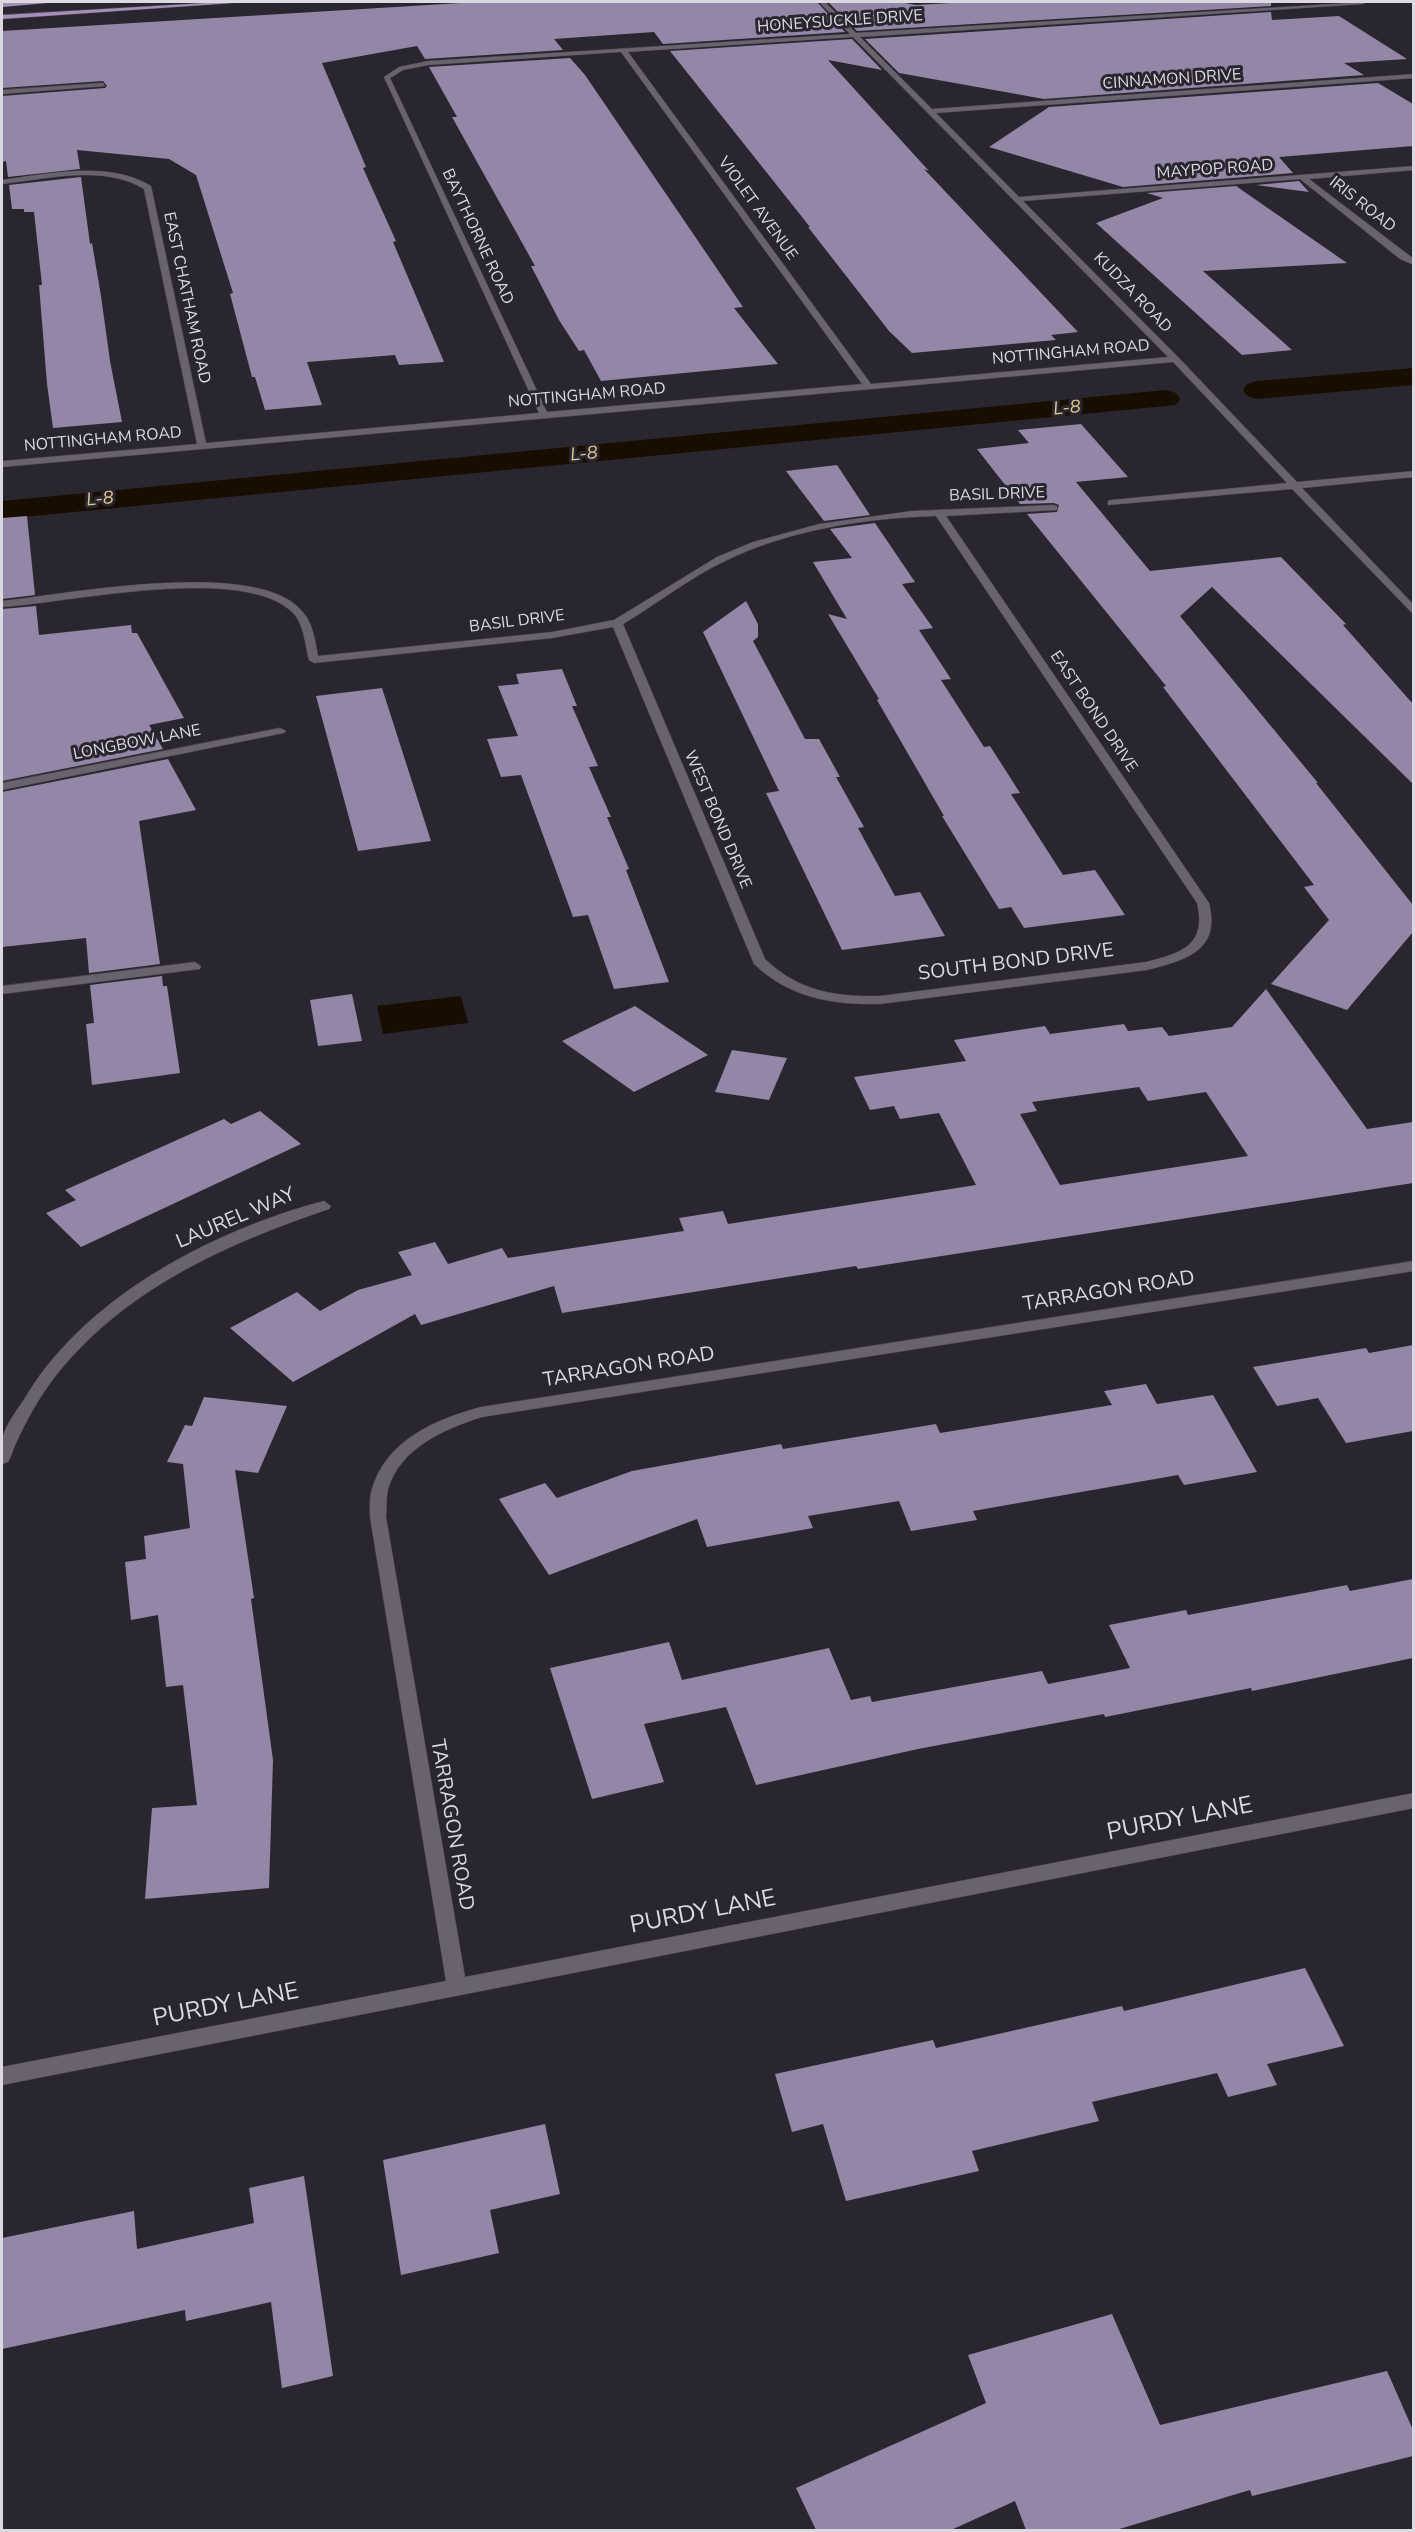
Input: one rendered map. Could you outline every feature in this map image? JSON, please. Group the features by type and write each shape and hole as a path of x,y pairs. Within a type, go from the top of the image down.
{"main road":[{"path":"2,5 54,2"},
{"path":"2,17 244,2"}],"street":[{"name":"KUDZA ROAD","path":"822,2 1175,359 1413,612"},
{"name":"HONEYSUCKLE DRIVE","path":"392,72 428,63 1363,2"},
{"name":"VIOLET AVENUE","path":"623,50 868,386"},
{"name":"BAYTHORNE ROAD","path":"392,72 387,77 387,81 544,415"},
{"name":"CINNAMON DRIVE","path":"932,111 1413,76"},
{"path":"2,92 103,85"},
{"name":"MAYPOP ROAD","path":"1019,199 1413,168"},
{"name":"EAST CHATHAM ROAD","path":"2,182 119,176 143,183 148,188 202,446"},
{"name":"IRIS ROAD","path":"1302,177 1413,263"},
{"name":"NOTTINGHAM ROAD","path":"2,464 1175,359"},
{"path":"1111,503 1413,474"},
{"name":"BASIL DRIVE","path":"2,604 199,585 253,590 280,599 299,612 314,660 552,634 617,623 721,559 757,544 797,532 842,523 938,512 1017,512 1054,508"},
{"name":"EAST BOND DRIVE","path":"938,512 1203,903 1209,919 1206,935"},
{"name":"WEST BOND DRIVE","path":"617,623 759,961 773,976 794,988 821,997"},
{"name":"LONGBOW LANE","path":"2,787 280,731"},
{"name":"SOUTH BOND DRIVE","path":"821,997 852,1001 879,1000 1147,966 1173,960 1194,949 1206,935"},
{"path":"2,990 195,966"},
{"name":"LAUREL WAY","path":"2,1458 28,1404 44,1380 82,1336 129,1297 209,1248 269,1223 324,1206"},
{"name":"TARRAGON ROAD","path":"457,1987 378,1517 380,1490 392,1463 415,1440 445,1423 481,1413 1413,1266"},
{"name":"PURDY LANE","path":"2,2076 1413,1800"}],"shaded area":[{"path":"461,996 468,1023 383,1034 377,1006"}],"building":[{"path":"477,2 817,2 845,32 663,44 654,32 554,39 563,50 425,59 417,46 322,63 366,167 363,168 396,241 393,242 444,362 399,365 395,355 307,362 322,405 265,410 255,377 252,377 230,294 233,293 196,175 169,159 77,150 80,169 8,177 6,161 2,162 2,96 105,88 107,86 103,81 2,88 2,31"},
{"path":"828,2 899,2 916,5 968,2 1271,2 1271,6 857,31"},
{"path":"1271,12 1272,20 1339,16 1407,59 1344,63 1364,75 1044,99 899,73 865,39"},
{"path":"852,39 882,70 828,60 929,171 924,169 1078,332 1051,335 1056,340 912,353 889,331 808,227 810,227 670,51"},
{"path":"570,58 585,75 743,307 734,308 778,364 601,381 584,350 579,351 559,320 531,266 535,266 452,117 457,117 429,67"},
{"path":"1378,83 1413,104 1413,146 1279,157 1293,173 1123,187 989,147 1049,107"},
{"path":"81,177 90,244 92,243 122,422 53,428 47,384 39,285 42,285 34,212 12,209 9,185"},
{"path":"1299,181 1309,192 1256,185"},
{"path":"1236,186 1347,263 1203,271 1292,350 1242,355 1096,223 1163,198 1147,193"},
{"path":"1081,424 1128,477 1076,482 1150,571 1281,557 1346,624 1343,625 1413,704 1413,784 1212,587 1180,616 1318,783 1316,783 1413,905 1413,932 1347,1010 1271,984 1329,920 1304,887 1314,885 1163,687 1166,686 1027,514 1057,512 1059,505 1054,503 1020,504 977,449 1029,443 1018,430"},
{"path":"837,465 870,515 824,521 786,471"},
{"path":"27,516 35,595 2,599 2,518"},
{"path":"875,523 915,582 902,584 933,628 919,630 951,679 941,680 984,747 990,746 1020,793 1011,794 1063,875 1095,870 1125,915 1024,928 1011,907 999,909 942,816 944,816 877,700 879,699 828,614 847,619 813,562 852,558 830,529"},
{"path":"746,601 758,624 758,637 753,641 805,739 819,739 840,777 836,777 864,827 858,828 895,896 920,892 945,936 842,950 766,793 779,791 703,632"},
{"path":"36,606 39,635 131,625 132,633 137,633 184,718 149,725 163,749 2,781 2,609"},
{"path":"562,669 577,706 572,706 598,766 589,767 611,817 607,817 629,869 626,870 669,982 614,989 588,915 573,917 521,775 501,777 487,739 518,736 498,686 519,684 516,674"},
{"path":"382,688 431,841 358,851 316,696"},
{"path":"168,759 196,810 139,821 160,964 89,973 86,938 2,947 2,792"},
{"path":"162,976 163,986 167,986 180,1073 92,1085 86,1024 94,1023 90,985"},
{"path":"1266,989 1367,1129 1413,1122 1413,1183 858,1269 856,1266 562,1313 554,1286 421,1325 415,1314 293,1382 230,1328 297,1292 320,1311 358,1290 412,1275 398,1252 435,1242 448,1264 502,1248 508,1258 684,1231 679,1218 723,1211 728,1224 976,1185 939,1113 900,1119 894,1106 870,1110 854,1077 966,1061 954,1040 1045,1026 1050,1034 1124,1024 1128,1031 1162,1027 1169,1036 1232,1027","holes":["1139,1087 1148,1101 1206,1092 1248,1156 1060,1185 1020,1114 1037,1111 1032,1102"]},
{"path":"352,994 362,1041 318,1046 310,1000"},
{"path":"635,1006 708,1055 634,1092 562,1041"},
{"path":"732,1050 787,1058 769,1100 715,1092"},
{"path":"260,1111 301,1144 81,1247 46,1213 76,1200 65,1190 224,1119 231,1124"},
{"path":"1413,1345 1413,1431 1346,1443 1318,1398 1277,1406 1253,1367 1366,1348 1369,1353"},
{"path":"1146,1384 1157,1404 1213,1395 1257,1472 1184,1485 1178,1475 973,1511 977,1520 911,1531 899,1501 808,1516 813,1528 707,1547 697,1519 549,1575 499,1499 545,1483 557,1498 632,1471 781,1444 783,1449 936,1424 940,1433 1112,1405 1104,1391"},
{"path":"204,1397 287,1406 258,1473 235,1470 254,1598 251,1599 273,1760 269,1888 145,1899 152,1808 197,1805 183,1685 166,1687 158,1615 131,1620 125,1562 146,1559 144,1536 190,1528 183,1464 167,1462 185,1425 192,1426"},
{"path":"1413,1579 1413,1658 1252,1691 1251,1688 1105,1717 1104,1714 918,1749 756,1785 726,1707 644,1724 664,1782 592,1799 550,1668 669,1642 682,1680 829,1648 851,1700 870,1696 872,1702 1042,1671 1048,1684 1130,1668 1109,1625 1186,1610 1188,1615 1347,1585 1350,1591"},
{"path":"1305,1968 1344,2046 1267,2064 1277,2085 1228,2097 1217,2073 1092,2102 1099,2121 972,2151 979,2171 846,2201 823,2124 792,2132 775,2074 933,2040 936,2048 1122,2006 1124,2011"},
{"path":"545,2124 560,2194 490,2210 499,2253 401,2275 383,2160"},
{"path":"304,2176 333,2376 282,2388 271,2302 186,2321 185,2310 2,2349 2,2238 134,2211 137,2249 254,2223 249,2188"},
{"path":"1112,2314 1160,2425 1387,2371 1413,2430 1413,2456 1252,2496 1250,2490 1116,2530 1026,2530 1015,2501 951,2530 816,2530 796,2488 986,2403 968,2355"}],"waterway":[{"name":"L-8","path":"1257,390 1414,376"},
{"name":"L-8","path":"2,510 1166,399"}]}
